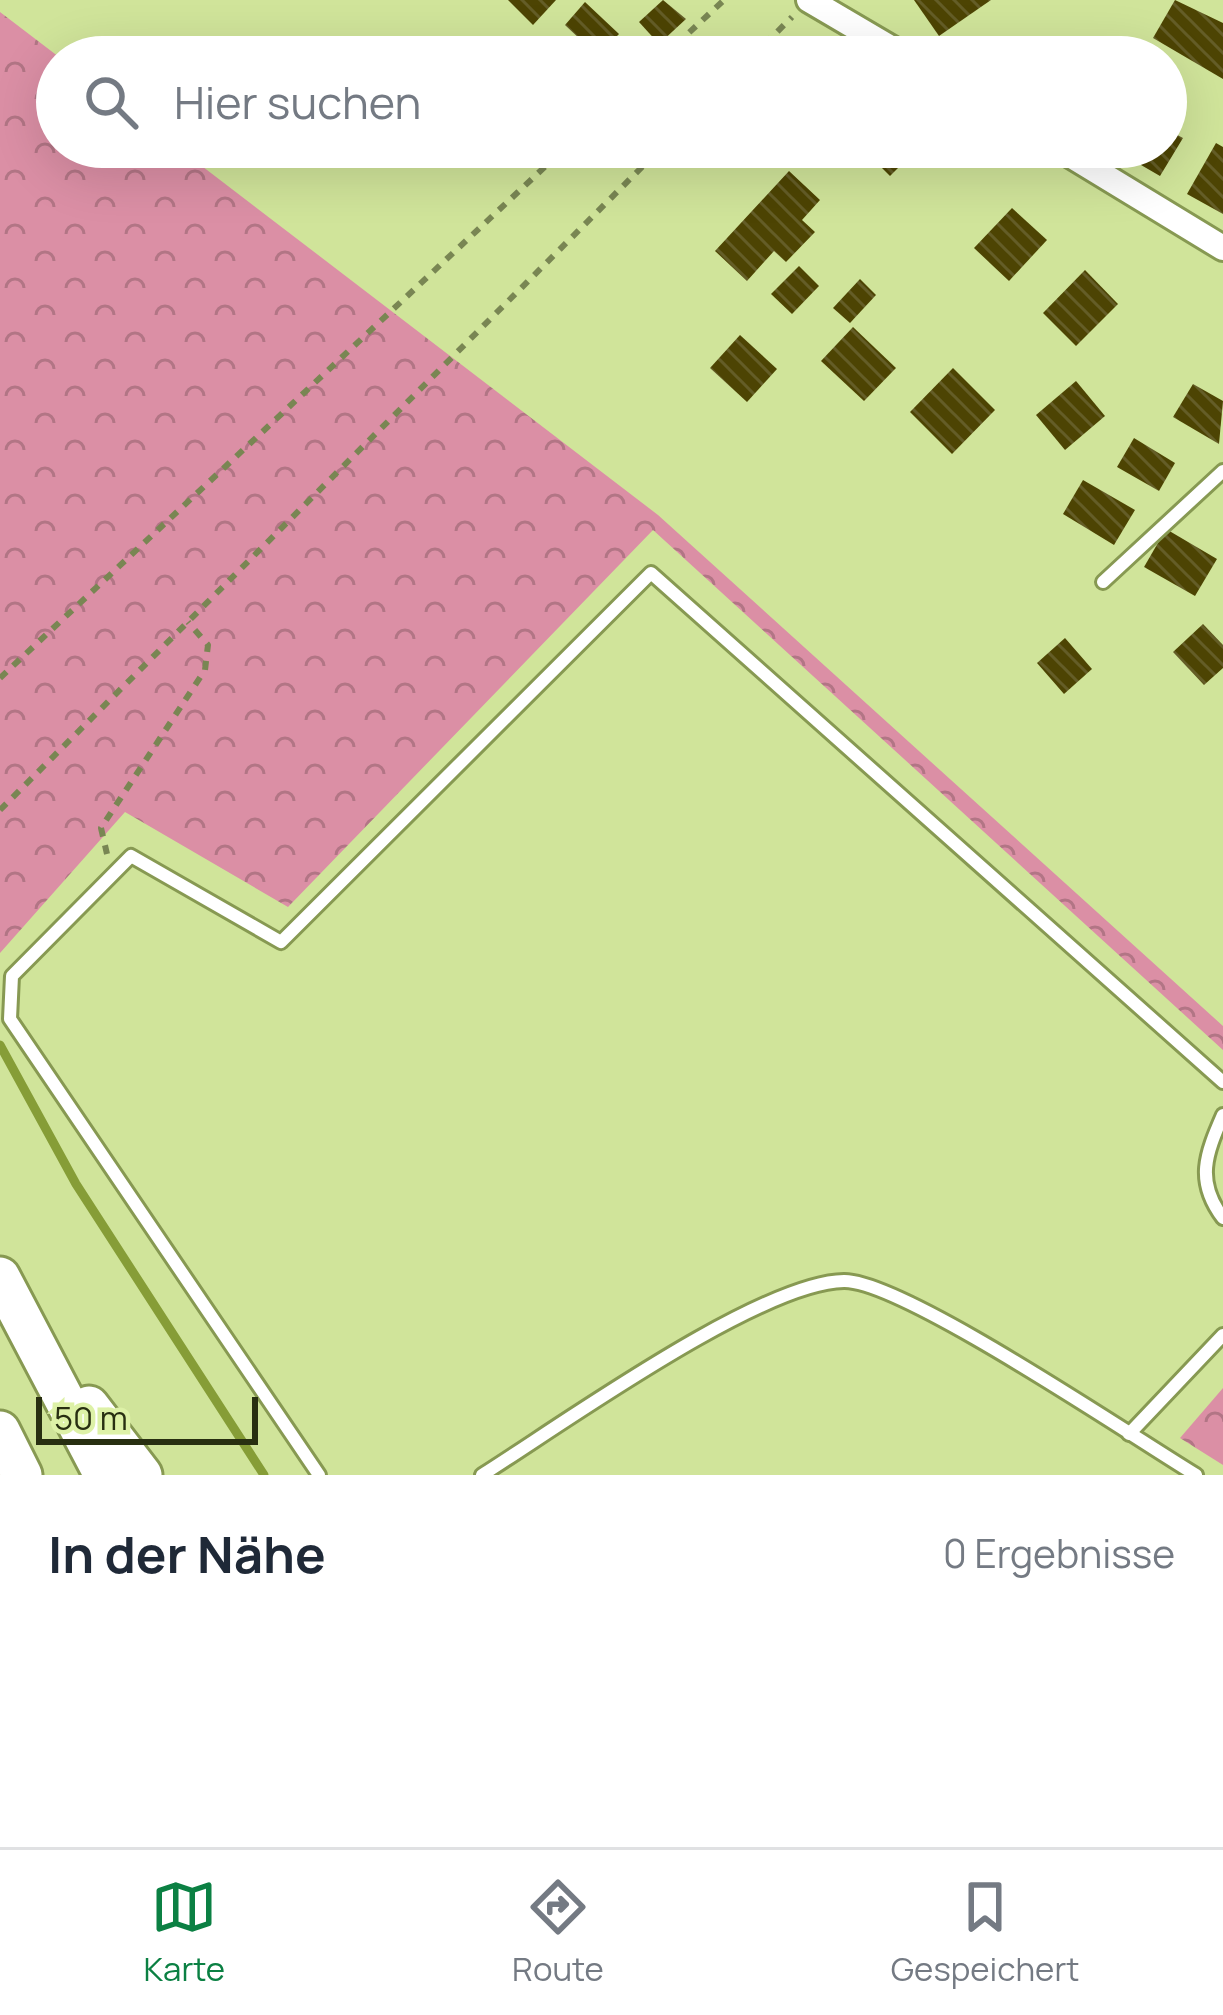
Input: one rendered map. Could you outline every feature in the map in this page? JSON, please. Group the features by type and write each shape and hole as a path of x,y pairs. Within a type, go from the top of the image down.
{"main road":[{"path":"0,1276 104,1475"},
{"path":"23,1322 142,1475"},
{"path":"0,1432 22,1475"}],"street":[{"path":"817,2 872,36"},
{"path":"1092,168 1223,248"}],"lane":[{"path":"1102,582 1223,471"},
{"path":"319,1475 10,1019 12,976 131,856 281,942 651,573 1223,1082"},
{"path":"1223,1115 1203,1161 1208,1198 1223,1218"},
{"path":"482,1475 727,1323 787,1293 846,1280 908,1300 1196,1475"},
{"path":"1129,1434 1223,1335"}],"path":[{"path":"685,36 724,0"},
{"path":"773,36 817,2"},
{"path":"0,678 544,168"},
{"path":"0,810 641,168"},
{"path":"112,875 101,827 205,670 208,645 188,622"}],"green space":[{"path":"0,12 36,39 36,168 204,168 658,515 1223,1026 1223,1050 653,530 288,907 125,812 0,953"},
{"path":"1223,1388 1223,1465 1180,1438"}],"building":[{"path":"508,0 556,0 533,25"},
{"path":"663,0 686,19 668,36 652,36 639,22"},
{"path":"914,0 991,0 939,36"},
{"path":"1175,0 1223,23 1223,79 1187,58 1187,36 1154,36"},
{"path":"585,2 619,34 577,36 565,25"},
{"path":"1216,143 1223,147 1223,214 1187,194"},
{"path":"789,171 820,200 802,220 815,232 786,262 774,251 747,281 715,251"},
{"path":"1012,208 1047,240 1009,281 974,248"},
{"path":"799,266 819,286 792,314 771,294"},
{"path":"1085,270 1118,304 1076,346 1043,313"},
{"path":"860,279 876,295 850,323 833,308"},
{"path":"853,327 896,368 864,401 821,361"},
{"path":"740,335 777,369 747,402 710,368"},
{"path":"953,368 995,410 952,454 910,412"},
{"path":"1076,381 1105,416 1065,450 1036,415"},
{"path":"1193,384 1223,401 1219,444 1173,417"},
{"path":"1134,438 1175,463 1159,491 1117,467"},
{"path":"1083,480 1135,510 1114,545 1063,514"},
{"path":"1166,529 1217,559 1195,596 1144,567"},
{"path":"1203,624 1223,645 1223,668 1204,685 1173,652"},
{"path":"1065,638 1092,669 1064,694 1037,663"}],"waterway":[{"path":"0,1045 76,1184 264,1475"}]}
